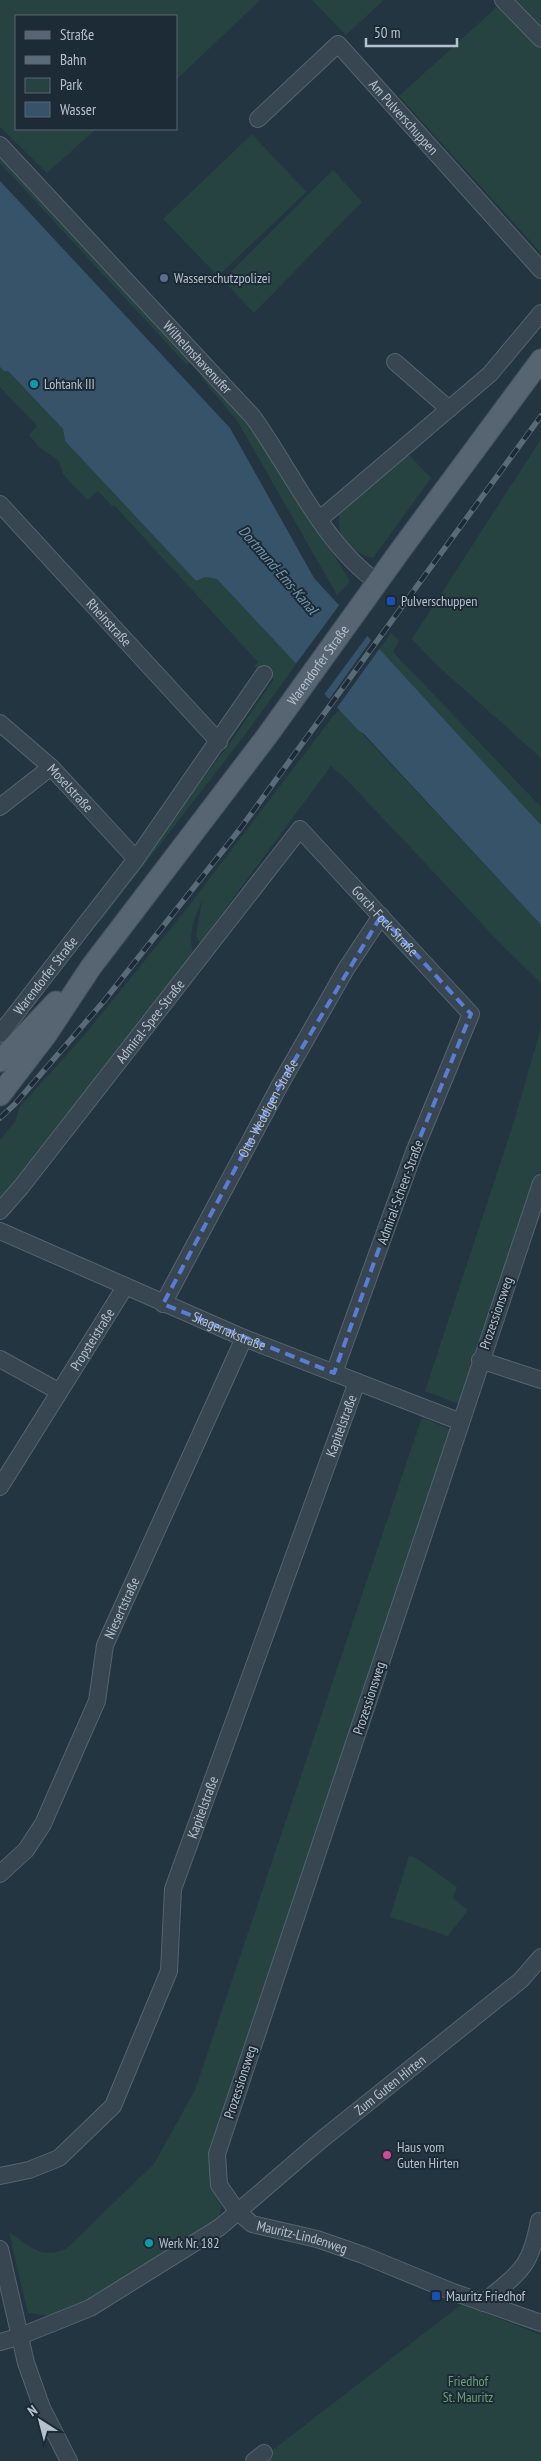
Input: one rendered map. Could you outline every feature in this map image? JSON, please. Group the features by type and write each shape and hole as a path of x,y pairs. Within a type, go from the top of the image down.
{"main road":[{"name":"Warendorfer Straße","path":"3,1086 46,1035 91,966 304,684 541,360"},
{"name":"Warendorfer Straße","path":"0,1062 11,1048 91,966"}],"street":[{"path":"503,0 541,39"},
{"name":"Am Pulverschuppen","path":"258,118 338,44 541,270"},
{"name":"Wilhelmshavenufer","path":"0,145 253,417 275,447 335,542 360,570 377,582"},
{"path":"320,519 490,374 541,314"},
{"path":"396,362 449,409"},
{"name":"Rheinstraße","path":"0,506 219,742"},
{"name":"Warendorfer Straße","path":"0,1034 136,859 219,742 264,674"},
{"name":"Moselstraße","path":"0,723 50,767 136,859"},
{"path":"0,807 50,767"},
{"name":"Gorch-Fock-Straße","path":"300,828 471,1014"},
{"name":"Admiral-Spee-Straße","path":"0,1211 27,1180 300,828"},
{"name":"Otto-Weddigen-Straße","path":"163,1304 286,1075 346,969 381,916"},
{"name":"Admiral-Scheer-Straße","path":"334,1373 414,1152 471,1014"},
{"name":"Prozessionsweg","path":"237,2211 219,2185 217,2154 480,1360 541,1182"},
{"name":"Skagerrakstraße","path":"0,1231 244,1338 461,1422"},
{"name":"Propsteistraße","path":"0,1486 125,1287"},
{"name":"Niesertstraße","path":"0,1874 26,1850 43,1824 97,1701 105,1645 244,1338"},
{"path":"0,1359 58,1391"},
{"path":"480,1360 541,1380"},
{"name":"Kapitelstraße","path":"0,2176 29,2170 59,2158 113,2106 169,1971 173,1889 357,1382"},
{"name":"Zum Guten Hirten","path":"237,2211 320,2141 521,1980 541,1957"},
{"path":"0,2342 18,2337 101,2302 220,2227 237,2211"},
{"name":"Mauritz-Lindenweg","path":"237,2211 252,2224 317,2239 483,2303 541,2323"},
{"path":"483,2303 524,2267 532,2254 539,2221"},
{"path":"0,2249 18,2337 42,2408 69,2461"}],"highlighted area":[{"path":"381,916 471,1014 414,1152 334,1373 163,1304 281,1083"}],"green space":[{"path":"0,0 260,0 178,78 178,15 15,15 15,130 95,130 47,173 0,127"},
{"path":"312,0 384,0 346,35"},
{"path":"493,0 541,0 541,253 399,96 498,6"},
{"path":"252,134 306,192 218,276 163,219"},
{"path":"0,153 192,361 187,365 0,163"},
{"path":"333,170 362,202 254,313 223,280"},
{"path":"0,367 4,371 8,371 63,429 65,441 196,581 205,577 217,579 297,663 244,736 100,922 96,919 230,743 274,679 264,669 260,673 254,666 258,662 114,505 112,506 98,491 87,500 63,474 59,461 39,447 29,435 37,426 0,387"},
{"path":"204,374 250,419 350,581 337,595 238,422 201,377"},
{"path":"541,439 541,758 437,665 412,639"},
{"path":"406,452 431,478 373,558 357,552 346,543 343,537 340,530 339,514"},
{"path":"391,633 399,641 393,652 541,807 541,825 379,650"},
{"path":"340,710 541,925 541,983 501,944 348,781 331,766 200,943 196,935 202,901 193,926 191,939 193,953 155,1007 0,1201 0,1140 16,1120 19,1108 87,1032 188,907 334,715"},
{"path":"541,1028 541,1170 459,1404 425,1391 512,1128"},
{"path":"422,1417 451,1430 209,2164 214,2192 222,2206 219,2217 104,2291 71,2308 51,2316 28,2313 9,2232 30,2247 43,2252 58,2252 67,2248 154,2164 195,2090"},
{"path":"409,1856 416,1858 457,1887 453,1898 468,1910 448,1936 390,1917"},
{"name":"Friedhof St. Mauritz","path":"462,2304 541,2335 541,2461 268,2461 265,2456"}],"water":[{"name":"Dortmund-Ems-Kanal","path":"0,181 230,428 314,578 541,825 541,925 217,579 205,577 196,581 65,441 63,429 8,371 4,371 0,367"}],"pier":[{"path":"340,604 368,635 323,696 295,665"},
{"path":"372,639 380,648 336,709 328,701"}],"railway":[{"path":"0,1118 15,1104 104,1001 240,829 541,416"}],"place":[{"name":"Wasserschutzpolizei","path":"164,278"},
{"name":"Lohtank III","path":"34,384"},
{"name":"Pulverschuppen","path":"391,601"},
{"name":"Haus vom Guten Hirten","path":"387,2155"},
{"name":"Werk Nr. 182","path":"149,2243"},
{"name":"Mauritz Friedhof","path":"436,2296"}]}
